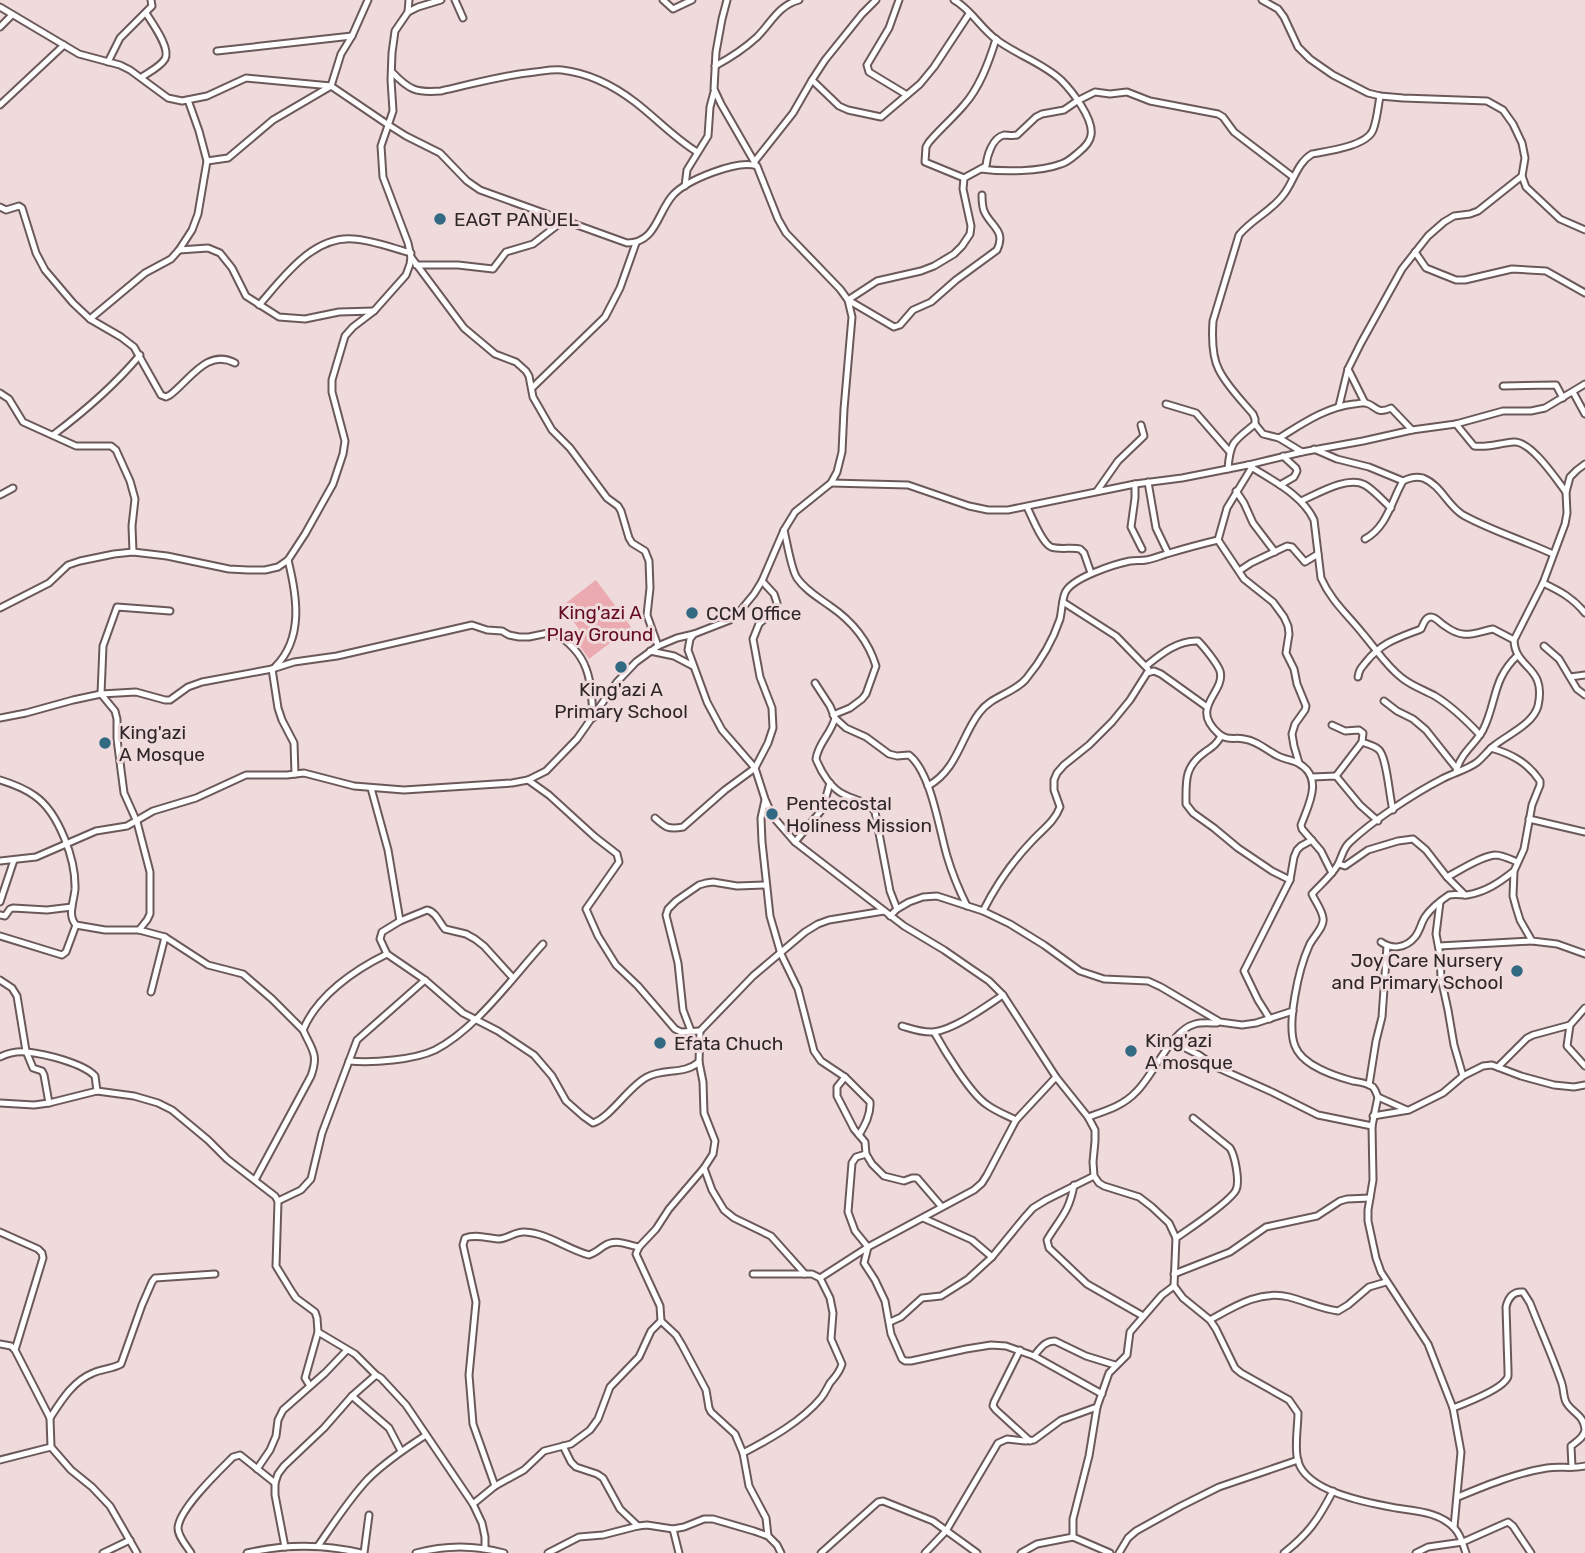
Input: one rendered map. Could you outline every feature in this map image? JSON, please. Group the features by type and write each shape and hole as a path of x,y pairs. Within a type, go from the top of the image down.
{"street":[{"path":"108,62 120,38 152,6 151,0"},
{"path":"207,161 228,158 273,120 331,86 341,54 368,0"},
{"path":"410,0 408,12 396,31 391,72 393,111 380,146 383,177 411,255 458,322 495,355 522,366 529,376 533,397 552,430 570,448 607,498 618,506 629,538 645,551 649,561 647,615 658,646"},
{"path":"408,12 441,0"},
{"path":"455,0 463,18"},
{"path":"663,0 673,9 692,0"},
{"path":"685,186 687,170 708,136 715,66 727,0"},
{"path":"715,66 749,44 787,4 799,0"},
{"path":"0,7 79,54 131,69 168,98 178,101 214,94 246,78 331,86 406,136 440,153 467,181 480,190 628,243 636,243 648,236 673,196 685,186 722,169 755,163 793,113 811,79 876,0"},
{"path":"899,0 889,28 867,65 869,72 907,95"},
{"path":"954,0 996,39 1056,76 1067,86 1090,123 1091,138 1068,161 1058,165 1008,172 981,169"},
{"path":"1262,0 1279,9 1298,47 1310,59 1333,75 1368,93 1380,96 1487,101 1498,106 1513,124 1522,143 1525,158 1522,176 1526,187 1560,219 1585,230"},
{"path":"142,77 164,61 167,53 146,13"},
{"path":"811,79 839,106 883,116 920,84 969,14"},
{"path":"0,27 12,15"},
{"path":"216,51 352,36"},
{"path":"964,178 925,162 926,147 971,96 989,61 996,39"},
{"path":"0,105 64,45"},
{"path":"391,72 419,92 432,92 515,74 559,70 571,72 601,80 617,90 646,110 683,144 697,152"},
{"path":"0,861 36,857 96,831 128,826 153,811 196,798 246,775 304,773 337,783 404,790 528,780 546,771 577,739 617,682 636,662 658,646 730,620 740,611 762,581 784,530 795,513 831,483 837,472 842,452 852,317 848,300 840,289 786,233 759,170 714,89"},
{"path":"964,178 986,166 987,157 997,139 1004,135 1017,135 1036,117 1064,110 1095,92 1127,92 1150,101 1218,114 1234,132 1293,177"},
{"path":"1302,452 1279,438 1263,434 1255,424 1253,414 1219,371 1212,333 1213,321 1239,235 1283,196 1303,162 1312,155 1367,138 1373,130 1380,96"},
{"path":"90,319 145,272 171,259 192,230 198,214 207,161 188,100"},
{"path":"1339,406 1348,369 1361,342 1402,269 1428,236 1449,218 1478,211 1522,176"},
{"path":"848,300 877,281 934,266 962,246 970,234 971,226 963,189 964,178"},
{"path":"848,300 894,327 900,325 913,310 931,302 1000,246 1000,234 983,210 982,195"},
{"path":"0,207 6,210 19,206 22,208 40,262 66,295 90,319 130,343 140,355 161,395 166,397 176,391 197,370 212,361 223,358 235,363"},
{"path":"416,265 458,265 493,269 505,253 533,244 564,220"},
{"path":"259,305 290,270 320,246 352,239 411,255"},
{"path":"531,388 606,317 636,243"},
{"path":"179,250 208,248 220,253 232,268 243,294 279,317 305,319 339,312 374,312"},
{"path":"1415,253 1426,268 1456,280 1512,269 1546,271 1585,293"},
{"path":"0,608 47,584 68,565 96,557 133,552 248,570 278,567 288,560 333,484 343,454 345,441 332,392 332,380 340,351 349,332 374,312 406,275 411,255"},
{"path":"53,435 94,402 140,355"},
{"path":"1348,369 1365,403 1377,411 1391,408 1412,430"},
{"path":"1503,386 1553,384 1563,398"},
{"path":"831,483 908,485 970,506 1008,510 1135,484 1250,466 1313,449 1456,424 1503,411 1545,408 1585,384"},
{"path":"1573,392 1585,415"},
{"path":"0,393 9,399 23,422 76,446 114,447 130,481 135,499 133,552"},
{"path":"1279,438 1321,413 1339,406 1365,403"},
{"path":"1166,404 1196,413 1229,451"},
{"path":"1228,469 1232,445 1255,424"},
{"path":"1456,424 1474,446 1515,442 1524,444 1566,492"},
{"path":"1097,491 1118,461 1144,436 1141,425"},
{"path":"1313,449 1403,481 1421,477 1434,485 1464,516 1553,554"},
{"path":"1280,485 1294,477 1297,471 1283,456"},
{"path":"1409,1110 1378,1097 1369,1085 1328,1073 1306,1059 1294,1045 1293,1011 1303,958 1323,923 1323,915 1312,894 1339,864 1343,849 1359,835 1442,778 1474,765 1536,712 1540,687 1538,678 1518,655 1514,640 1543,583 1565,524 1566,492 1570,477 1585,464"},
{"path":"1250,466 1301,501 1314,520 1321,578 1339,608 1362,632 1375,651 1401,678 1446,703 1480,735"},
{"path":"1250,466 1227,508 1218,540 1244,579 1273,602 1288,626 1286,653 1296,673 1297,684 1306,706 1292,734 1299,764"},
{"path":"1365,539 1377,530 1403,481"},
{"path":"1147,482 1156,528 1168,553"},
{"path":"1301,501 1353,482 1369,488 1391,508"},
{"path":"1135,484 1131,527 1142,549"},
{"path":"0,495 13,488"},
{"path":"1236,491 1253,523 1275,552"},
{"path":"1027,507 1049,546 1080,549 1091,573"},
{"path":"784,530 797,578 814,596 853,625 863,637 876,666 862,699 834,717"},
{"path":"928,786 940,778 954,760 979,713 995,698 1017,687 1026,679 1050,642 1059,622 1064,594 1075,582 1091,573 1133,560 1147,560 1218,540"},
{"path":"1239,571 1290,545 1305,562 1318,554"},
{"path":"288,560 294,588 296,624 290,646 272,669 278,708 294,743 295,774"},
{"path":"655,818 665,827 683,827 755,768 768,743 773,719 771,702 760,677 753,639 759,624 773,611 777,603 774,594 762,581"},
{"path":"1543,583 1565,594 1585,613"},
{"path":"1063,602 1116,636 1148,669 1161,674 1208,707"},
{"path":"139,930 149,914 150,872 137,822 124,793 115,711 101,694 103,646 116,608 170,611"},
{"path":"1358,677 1359,670 1375,651 1401,635 1421,629 1430,617 1461,634 1477,634 1493,629 1514,640"},
{"path":"0,718 101,694 136,692 170,700 194,684 272,669 294,662 337,656 470,625 519,637 553,632 568,643 584,662 589,673 593,718"},
{"path":"694,634 688,644 693,666 714,716 722,730 755,768 775,819 795,842 887,914 979,975 1003,995 1056,1077 1088,1117 1096,1141 1093,1162 1094,1177 1098,1183 1139,1197 1169,1223 1176,1238 1174,1286 1182,1298 1210,1320 1235,1368 1289,1400 1294,1406 1298,1413 1298,1460 1307,1476 1333,1492 1434,1515 1454,1527 1466,1553"},
{"path":"983,911 1001,880 1058,813 1060,807 1054,790 1057,773 1112,722 1148,669 1176,645 1198,641 1219,668 1221,674 1208,707 1207,717 1221,736 1225,739 1243,738 1255,741 1273,753 1299,764 1312,776 1336,776"},
{"path":"1544,646 1559,659 1577,689 1585,695"},
{"path":"650,651 674,656 693,666"},
{"path":"1457,771 1460,759 1486,724 1495,689 1505,668 1518,655"},
{"path":"1570,677 1585,675"},
{"path":"815,683 826,698 834,717 846,728 866,737 889,754 909,755 917,762 928,786 947,857 967,906"},
{"path":"1384,701 1426,730 1457,771"},
{"path":"834,717 832,729 820,745 816,759 834,788 848,797 869,803 875,811 890,891 897,909"},
{"path":"1332,725 1345,731 1362,732 1362,741 1336,776"},
{"path":"1221,736 1188,770 1186,804 1193,813 1238,848 1290,880"},
{"path":"1362,741 1377,748 1385,760 1393,810"},
{"path":"1491,748 1519,759 1540,781 1532,805 1524,849 1514,871 1513,896 1520,920 1532,941"},
{"path":"1312,776 1312,793 1301,825 1302,830 1321,851 1332,873"},
{"path":"1336,776 1360,805 1378,821"},
{"path":"0,780 36,796 55,819 75,874 71,918 76,925 105,930 139,930 165,937 208,965 243,974 303,1030 314,1053 315,1064 255,1181"},
{"path":"528,780 555,799 590,833 617,853 619,862 586,909 615,965 638,986 675,1029 681,1032 700,1031"},
{"path":"795,842 820,812 830,783"},
{"path":"371,788 388,850 400,921"},
{"path":"765,799 761,818 769,916 781,954 798,989 814,1051 870,1102 866,1122 859,1135"},
{"path":"1529,819 1585,832"},
{"path":"1339,864 1345,866 1368,850 1410,838 1426,849 1465,895"},
{"path":"1269,1019 1244,971 1290,880 1297,850 1312,840"},
{"path":"1447,877 1493,856 1498,855 1517,862"},
{"path":"0,902 14,860"},
{"path":"1381,942 1387,946 1400,947 1410,942 1424,918 1440,902 1452,894 1465,895 1484,890 1514,871"},
{"path":"691,1031 681,999 678,963 666,915 668,909 687,892 706,883 766,885"},
{"path":"768,1536 766,1518 749,1486 743,1452 733,1431 711,1412 706,1390 682,1345 661,1321 660,1306 636,1254 713,1154 715,1141 704,1114 704,1092 699,1062 700,1031 753,976 818,924 829,920 887,914 923,897 937,896 983,911 1032,937 1080,971 1104,979 1148,981 1220,1023"},
{"path":"1440,902 1436,934 1441,978 1463,1076"},
{"path":"0,915 5,916 13,908 72,907"},
{"path":"513,978 484,946 466,934 444,929 430,911 426,910 400,921 381,935 380,939 387,954 425,980 454,1007 534,1055 552,1076 566,1101 593,1123 602,1119 648,1077 690,1069 699,1062"},
{"path":"0,936 62,955 66,952 76,925"},
{"path":"151,992 165,937"},
{"path":"1439,946 1532,941 1557,944 1585,954"},
{"path":"349,1061 385,1061 425,1054 445,1044 475,1019 543,944"},
{"path":"1369,1085 1382,1017 1387,946"},
{"path":"303,1030 313,1011 341,982 387,954"},
{"path":"0,979 12,988 17,996 26,1051 33,1068 44,1074 49,1103"},
{"path":"278,1201 301,1190 311,1180 322,1133 357,1040 425,980"},
{"path":"902,1026 934,1032 962,1020 1003,995"},
{"path":"1585,1008 1570,1025 1567,1046 1585,1066"},
{"path":"1088,1117 1108,1111 1136,1092 1172,1041 1191,1025 1242,1025 1293,1011"},
{"path":"1498,1067 1527,1038 1570,1025"},
{"path":"934,1032 979,1098 1016,1120"},
{"path":"1172,1041 1216,1067 1272,1091 1318,1115 1372,1126"},
{"path":"0,1057 26,1051 53,1057 87,1069 95,1076 97,1091"},
{"path":"1373,1116 1409,1110 1443,1093 1463,1076 1483,1066 1492,1065 1554,1086 1585,1085"},
{"path":"845,1077 837,1087 837,1096 854,1129 866,1145 866,1154 872,1164 884,1176 904,1181 917,1178 941,1206"},
{"path":"820,1278 868,1247 974,1190 982,1183 1016,1120 1056,1077"},
{"path":"0,1102 34,1105 97,1091 134,1096 164,1105 275,1196 278,1201 276,1266 296,1297 315,1312 317,1318 318,1332 305,1378 310,1386"},
{"path":"1378,1097 1372,1126 1373,1180 1368,1221 1376,1258 1386,1282 1429,1344 1453,1408 1461,1452 1454,1527"},
{"path":"1176,1238 1228,1199 1237,1189 1238,1182 1235,1159 1230,1148 1193,1118"},
{"path":"866,1154 856,1157 852,1163 848,1212 855,1231 868,1247"},
{"path":"704,1168 712,1190 724,1210 734,1218 771,1236 805,1274"},
{"path":"890,1322 901,1317 922,1298 941,1296 960,1285 992,1257 1033,1208 1094,1177"},
{"path":"1074,1185 1066,1213 1047,1240 1049,1248 1087,1284 1143,1316"},
{"path":"1174,1274 1230,1252 1266,1227 1317,1216 1347,1199 1370,1198"},
{"path":"923,1218 972,1241 992,1257"},
{"path":"495,1486 473,1424 469,1375 476,1302 463,1245 465,1238 470,1236 501,1239 522,1231 589,1255 613,1242 639,1247"},
{"path":"0,1232 38,1249 43,1258 15,1350"},
{"path":"868,1247 864,1263 881,1292 891,1334 905,1361 991,1345 1006,1346 1034,1356 1102,1394"},
{"path":"50,1418 64,1397 84,1378 121,1364 142,1305 155,1278 215,1274"},
{"path":"743,1452 788,1427 823,1397 842,1364 831,1339 830,1298 820,1278 812,1274 753,1274"},
{"path":"1210,1320 1236,1306 1266,1295 1290,1297 1338,1311 1368,1287 1386,1282"},
{"path":"1073,1537 1073,1519 1097,1407 1109,1373 1127,1354 1130,1332 1162,1294 1174,1286"},
{"path":"1453,1408 1506,1380 1506,1307 1513,1294 1523,1292 1530,1303 1560,1379 1565,1400 1579,1415 1585,1439"},
{"path":"473,1504 495,1486 524,1470 544,1451 571,1444 590,1430 598,1419 610,1387 639,1357 650,1331 661,1321"},
{"path":"318,1332 355,1354 406,1405 473,1504 482,1523 485,1548"},
{"path":"1034,1356 1045,1343 1055,1341 1115,1366"},
{"path":"0,1344 15,1350 50,1418 51,1447 71,1470 110,1506 137,1553"},
{"path":"257,1469 270,1450 283,1410 347,1350"},
{"path":"1020,1350 993,1406 1030,1441"},
{"path":"285,1546 275,1495 278,1474 352,1396 376,1375"},
{"path":"352,1396 389,1428 401,1451"},
{"path":"925,1553 946,1531 998,1443 1007,1439 1030,1441 1061,1420 1097,1407"},
{"path":"1572,1467 1571,1446 1584,1433"},
{"path":"318,1546 348,1502 368,1480 401,1451 426,1435"},
{"path":"563,1446 571,1462 603,1478 620,1509 638,1526"},
{"path":"0,1460 51,1447"},
{"path":"191,1553 178,1531 178,1525 191,1503 233,1457 240,1455 275,1483"},
{"path":"1119,1553 1136,1531 1181,1506 1219,1487 1298,1460"},
{"path":"1458,1497 1530,1471 1550,1467 1585,1467"},
{"path":"1284,1553 1313,1526 1333,1492"},
{"path":"821,1553 878,1502 883,1501 933,1521 977,1553"},
{"path":"247,1553 285,1546 318,1546 363,1553 369,1515"},
{"path":"548,1553 579,1537 603,1535 647,1525 673,1529 704,1519 713,1519 768,1536 781,1553"},
{"path":"1416,1553 1427,1547 1462,1542 1508,1522 1531,1553"},
{"path":"673,1529 679,1553"},
{"path":"1021,1553 1037,1544 1073,1537 1110,1553"},
{"path":"103,1553 130,1540"},
{"path":"416,1553 450,1547 485,1548 505,1553"}],"green space":[{"name":"King'azi A Play Ground","path":"596,580 631,627 589,659 572,635 579,629 562,606"}],"place":[{"name":"EAGT PANUEL","path":"440,219"},
{"name":"CCM Office","path":"692,613"},
{"name":"King'azi A Primary School","path":"621,667"},
{"name":"King'azi A Mosque","path":"105,743"},
{"name":"Pentecostal Holiness Mission","path":"772,814"},
{"name":"Joy Care Nursery and Primary School","path":"1517,971"},
{"name":"Efata Chuch","path":"660,1043"},
{"name":"King'azi A mosque","path":"1131,1051"}]}
